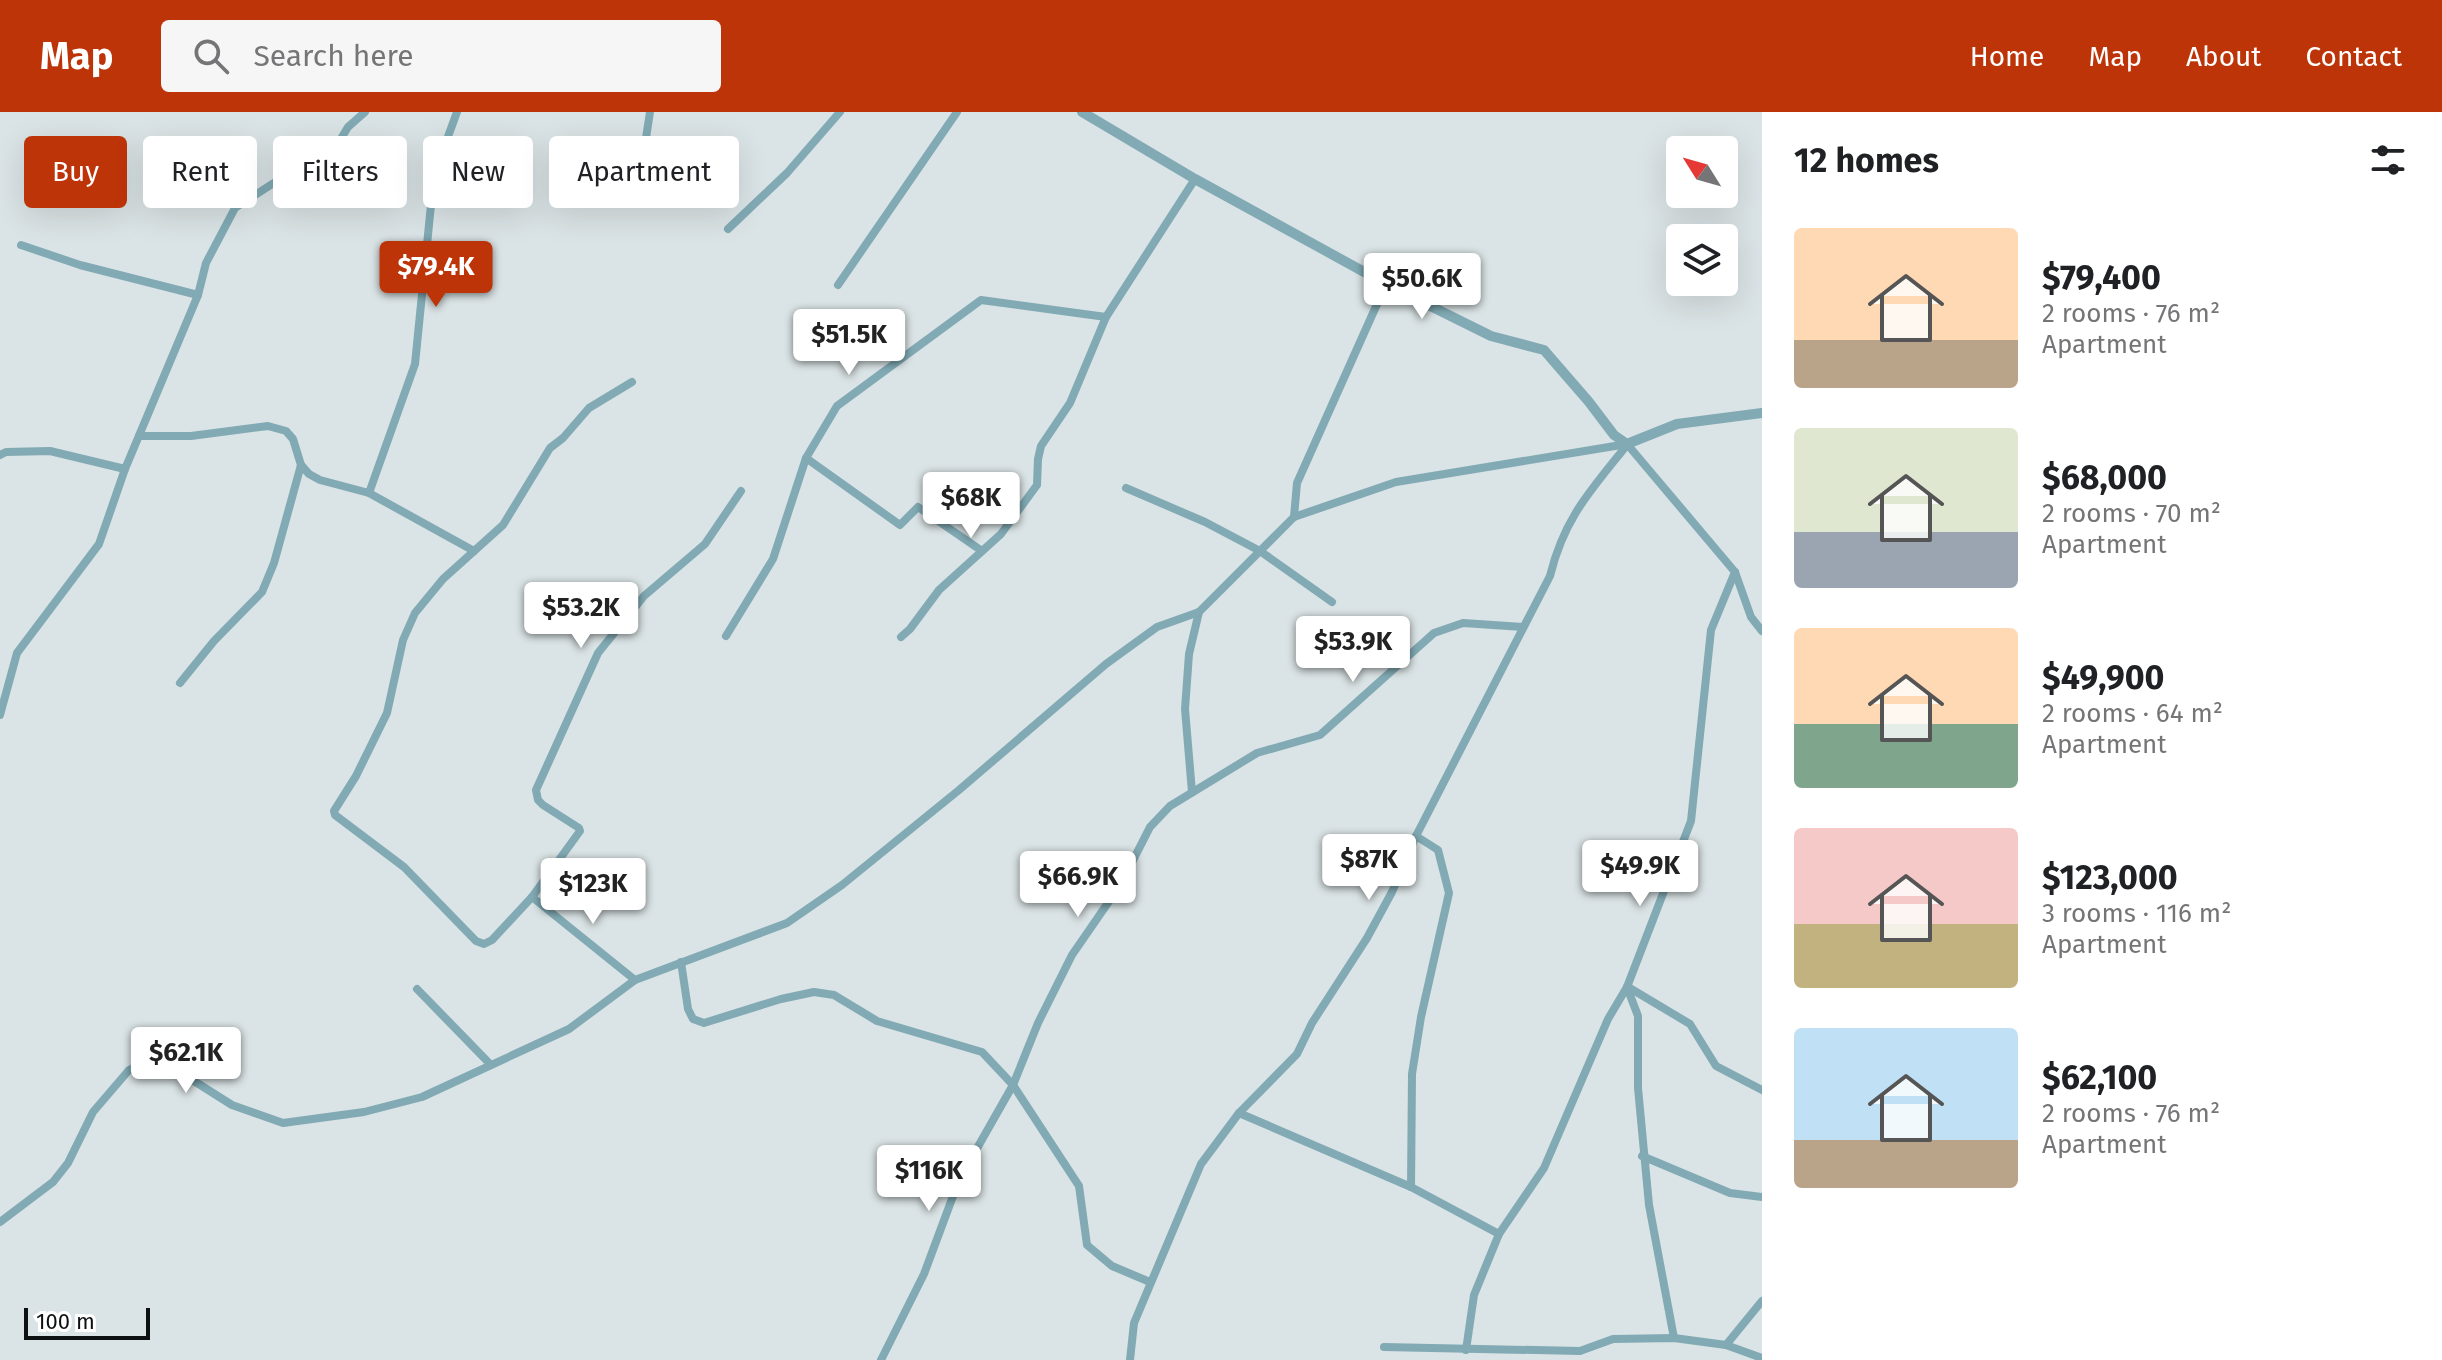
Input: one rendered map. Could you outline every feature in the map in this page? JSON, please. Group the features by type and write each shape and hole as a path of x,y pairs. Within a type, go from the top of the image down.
{"street":[{"path":"0,715 17,653 99,544 125,469 198,295 206,263 235,208 286,175 312,167 333,152 348,127 365,112"},
{"path":"369,493 415,364 434,175 457,112"},
{"path":"646,136 650,112"},
{"path":"728,229 787,173 840,112"},
{"path":"838,285 957,112"},
{"path":"1082,112 1195,179 1386,284 1491,336 1544,350 1735,572 1751,617 1762,631"},
{"path":"901,637 939,590 1001,534 1037,485 1041,446 1070,403 1106,317 1195,179"},
{"path":"21,245 80,265 198,295"},
{"path":"1294,517 1297,483 1386,284"},
{"path":"726,636 773,559 806,458 837,406 981,300 1106,317"},
{"path":"632,382 589,408 550,448 503,525 443,579 415,613 403,640 387,713 356,776 334,811 338,818 404,867 476,941 484,944 492,940 532,897 580,831 543,805 538,800 536,790 598,653 644,596 705,544 741,491"},
{"path":"0,1222 53,1182 68,1163 93,1112 129,1070 141,1064 186,1076 232,1105 283,1123 364,1112 422,1097 569,1029 635,980 787,923 842,885 1106,664 1157,627 1199,612 1294,517 1396,482 1627,444 1677,424 1762,413"},
{"path":"139,436 191,436 268,426 286,431 293,439 301,465 309,474 369,493 474,551"},
{"path":"1130,1360 1134,1323 1201,1164 1239,1113 1297,1054 1312,1023 1374,927 1416,836 1550,576 1567,524 1627,444"},
{"path":"0,455 6,452 50,451 125,469"},
{"path":"806,458 900,525 918,507 982,551"},
{"path":"180,683 214,641 262,592 274,563 301,465"},
{"path":"1126,488 1205,522 1260,551 1332,602"},
{"path":"1466,1350 1474,1295 1499,1234 1544,1168 1608,1019 1627,987 1691,821 1711,630 1735,572"},
{"path":"1192,792 1185,709 1189,654 1199,612"},
{"path":"881,1360 924,1274 959,1180 1013,1085 1038,1023 1072,955 1121,884 1150,827 1170,806 1257,753 1320,735 1434,633 1463,623 1523,627"},
{"path":"1411,1187 1412,1074 1421,1017 1449,893 1438,850 1416,836"},
{"path":"532,897 635,980"},
{"path":"681,962 688,1009 693,1019 704,1023 814,992 834,995 877,1021 982,1052 1013,1085 1079,1186 1087,1245 1112,1266 1150,1282"},
{"path":"1627,987 1690,1024 1716,1066 1762,1090"},
{"path":"1627,987 1638,1016 1642,1156 1674,1338"},
{"path":"417,989 491,1065"},
{"path":"1239,1113 1411,1187 1499,1234"},
{"path":"1642,1156 1730,1193 1762,1197"},
{"path":"1726,1345 1762,1301"},
{"path":"1384,1347 1580,1351 1613,1339 1674,1338 1726,1345 1762,1358"}]}
